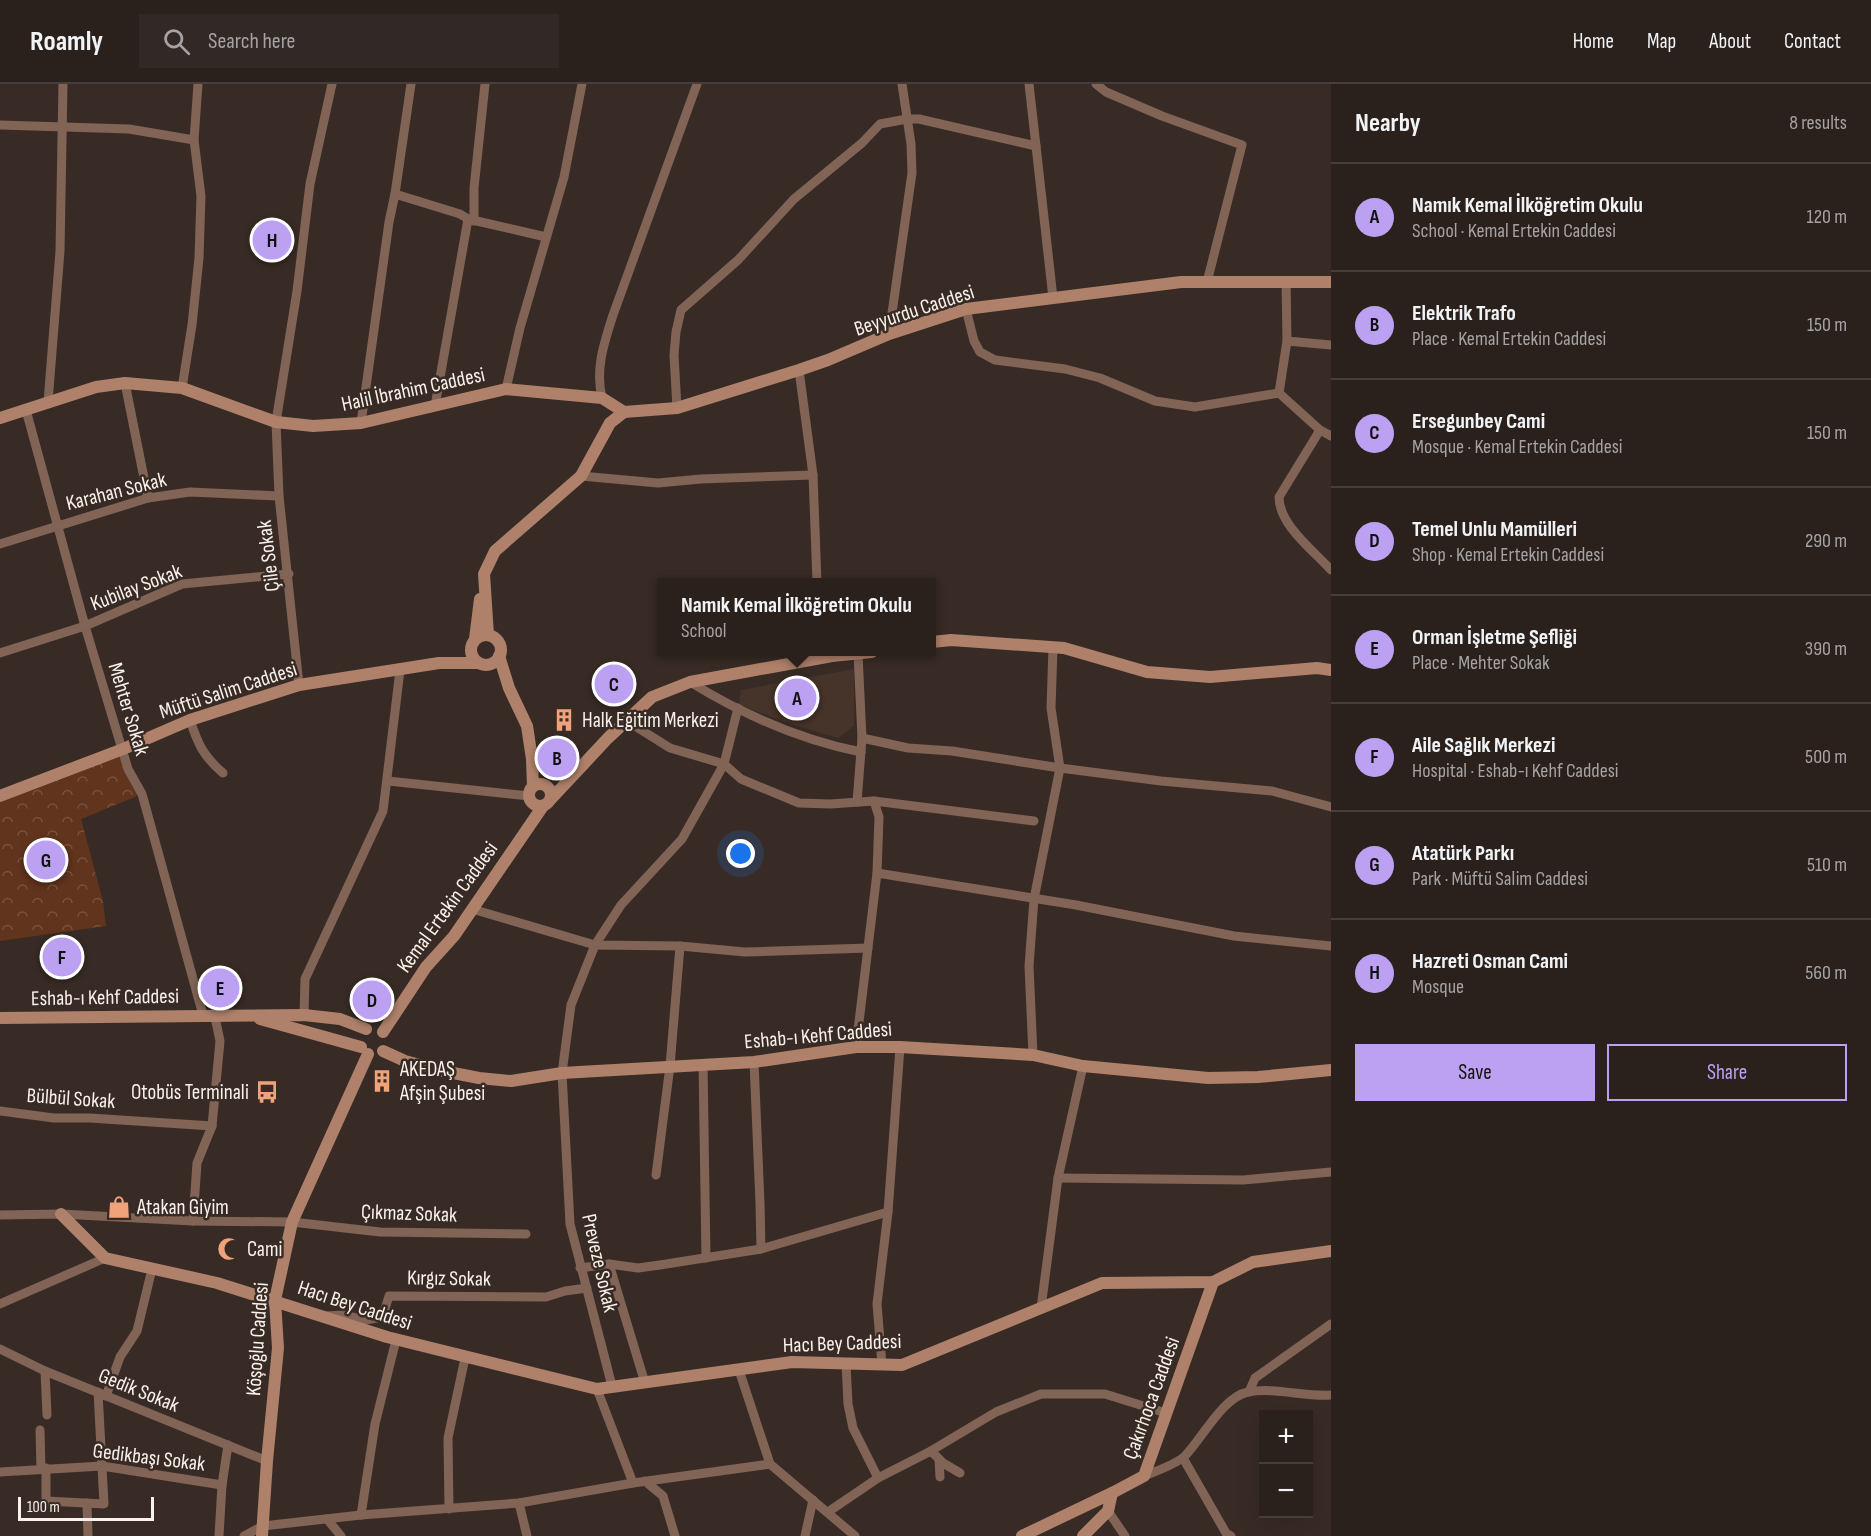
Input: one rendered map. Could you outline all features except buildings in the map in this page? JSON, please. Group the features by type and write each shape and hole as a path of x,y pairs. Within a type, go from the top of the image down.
{"street":[{"path":"48,402 60,251 63,84"},
{"path":"182,388 199,258 201,196 194,140 198,84"},
{"name":"Çile Sokak","path":"299,685 279,496 276,422 297,291 310,184 332,84"},
{"path":"361,423 411,84"},
{"path":"435,406 471,220 485,84"},
{"path":"506,389 520,328 564,177 582,84"},
{"path":"610,423 602,398 599,371 604,342 697,84"},
{"path":"889,334 912,173 912,144 902,84"},
{"path":"1029,84 1053,298"},
{"path":"1096,84 1106,92 1162,116 1242,145 1207,282"},
{"path":"677,408 674,355 681,310 738,260 794,199 880,124 920,119 1036,146"},
{"path":"0,125 129,129 194,140"},
{"path":"395,194 460,214 471,220 546,237"},
{"path":"1280,393 1287,341 1286,281"},
{"name":"Beyyurdu Caddesi","path":"624,412 677,408 799,370 889,334 966,309 1181,282 1331,282"},
{"path":"966,309 974,341 981,352 995,360 1082,373 1155,401 1195,407 1280,393"},
{"path":"1287,341 1331,345"},
{"path":"799,370 813,475 817,578"},
{"path":"125,383 148,498"},
{"name":"Halil İbrahim Caddesi","path":"0,418 96,387 125,383 182,388 276,422 313,426 361,423 506,389 602,398 624,412"},
{"path":"1280,393 1320,430 1331,436"},
{"name":"Mehter Sokak","path":"26,410 85,626 128,769 142,794 209,1016 220,1041 212,1126 197,1163 193,1221"},
{"path":"509,688 484,664 472,657 484,574 495,550 581,476 610,423 624,412"},
{"path":"1320,430 1279,497 1279,508 1293,528 1331,570"},
{"path":"581,476 658,483 813,475"},
{"name":"Karahan Sokak","path":"0,544 148,498 190,492 279,496"},
{"name":"Kubilay Sokak","path":"0,653 85,626 182,584 289,574"},
{"path":"484,574 488,635"},
{"path":"388,782 536,790 551,791 547,802 535,805 536,790 527,726 509,688 500,656 499,643 488,635 483,635 439,663"},
{"path":"936,642 951,640 1064,648 1147,672 1210,677 1317,668 1331,670"},
{"path":"1033,1055 1029,966 1034,899 1060,768 1051,708 1053,647"},
{"path":"484,664 493,663 500,656"},
{"name":"Kemal Ertekin Caddesi","path":"383,1032 426,967 454,936 547,802 608,738 652,698 690,682 821,656"},
{"path":"857,802 862,738 858,656"},
{"name":"Müftü Salim Caddesi","path":"0,796 123,749 190,720 299,685 439,663 484,664"},
{"path":"304,1015 305,979 383,811 400,670"},
{"path":"690,682 738,708 834,746 861,752"},
{"name":"Preveze Sokak","path":"612,1386 570,1224 562,1073 571,1005 595,945 621,905 682,839 724,764 738,708"},
{"path":"190,720 202,752 223,773"},
{"path":"627,721 670,748 724,764 741,779 799,803 831,804 874,801 1034,821"},
{"path":"862,738 908,748 952,751 1060,768 1161,781 1272,791 1331,807"},
{"path":"520,838 536,790 576,770"},
{"path":"856,1047 877,873 879,817 874,801"},
{"path":"877,873 1076,905 1234,936 1331,946"},
{"path":"472,909 595,945 680,946 745,952 868,948"},
{"path":"656,1175 670,1066 680,946"},
{"name":"Eshab-ı Kehf Caddesi","path":"0,1018 304,1015 346,1021 366,1029"},
{"path":"247,1016 339,1041 374,1055 383,1050 387,1039 383,1032 375,1028 366,1029 360,1037 365,1050"},
{"path":"339,1041 346,1029 346,1021"},
{"name":"Eshab-ı Kehf Caddesi","path":"383,1050 405,1061 443,1071 511,1081 562,1073 754,1062 856,1047 900,1047 1033,1055 1083,1066 1208,1078 1258,1077 1331,1070"},
{"path":"882,1365 877,1304 888,1212 900,1047"},
{"name":"Köşoğlu Caddesi","path":"262,1531 278,1348 275,1300 292,1222 365,1050"},
{"path":"754,1062 760,1249"},
{"path":"703,1064 706,1258"},
{"path":"1041,1308 1058,1178 1083,1066"},
{"name":"Bülbül Sokak","path":"0,1111 54,1118 90,1118 212,1126"},
{"path":"1058,1178 1243,1179 1331,1172"},
{"path":"580,1268 609,1264 638,1268 760,1249 888,1212"},
{"path":"0,1304 105,1258 61,1214"},
{"name":"Çıkmaz Sokak","path":"0,1215 61,1214 193,1221 292,1222 380,1232 526,1234"},
{"name":"Hacı Bey Caddesi","path":"105,1258 217,1283 396,1340 597,1389 792,1362 902,1365 1102,1283 1213,1282 1253,1262 1331,1251"},
{"path":"609,1264 645,1383"},
{"path":"40,1430 46,1501 104,1504 102,1394 136,1331 152,1269"},
{"name":"Çakırhoca Caddesi","path":"1022,1536 1144,1476 1213,1282"},
{"name":"Kırgız Sokak","path":"325,1317 343,1315 365,1320 377,1318 385,1309 389,1296 546,1297 587,1288"},
{"path":"1249,1392 1255,1378 1331,1324"},
{"path":"361,1515 375,1425 396,1340"},
{"name":"Gedik Sokak","path":"0,1349 45,1371 267,1461"},
{"path":"449,1509 448,1438 465,1358"},
{"path":"846,1364 848,1404 853,1428 878,1478"},
{"path":"739,1370 770,1464 855,1536"},
{"path":"45,1371 47,1415"},
{"path":"597,1389 633,1483"},
{"path":"1144,1476 1183,1458 1233,1398 1249,1392 1331,1395"},
{"path":"828,1512 878,1478 931,1451 996,1413 1041,1394 1105,1394 1166,1413"},
{"path":"219,1536 222,1485 228,1445"},
{"path":"931,1451 960,1473"},
{"path":"1183,1458 1226,1533 1231,1536"},
{"path":"939,1459 940,1478"},
{"path":"244,1536 327,1519 519,1503 645,1481 770,1464"},
{"name":"Gedikbaşı Sokak","path":"0,1472 102,1466 222,1485"},
{"path":"645,1481 663,1496 675,1536"},
{"path":"1083,1536 1108,1511 1112,1492"},
{"path":"805,1536 813,1500"},
{"path":"87,1503 88,1536"},
{"path":"519,1503 526,1536"},
{"path":"1108,1511 1125,1536"},
{"path":"327,1519 341,1536"}],"shaded area":[{"path":"854,669 854,726 838,738 739,705 741,690"}],"green space":[{"path":"123,749 142,794 81,819 103,901 106,926 0,941 0,796"}],"place":[{"name":"Hazreti Osman Cami","path":"272,240"},
{"name":"Ersegunbey Cami","path":"614,684"},
{"name":"Namık Kemal İlköğretim Okulu","path":"797,698"},
{"name":"Halk Eğitim Merkezi","path":"564,720"},
{"name":"Elektrik Trafo","path":"557,758"},
{"name":"Atatürk Parkı","path":"46,860"},
{"name":"Aile Sağlık Merkezi","path":"62,957"},
{"name":"Orman İşletme Şefliği","path":"220,988"},
{"name":"Temel Unlu Mamülleri","path":"372,1000"},
{"name":"AKEDAŞ Afşin Şubesi","path":"382,1081"},
{"name":"Otobüs Terminali","path":"267,1092"},
{"name":"Atakan Giyim","path":"119,1207"},
{"name":"Cami","path":"229,1249"}]}
